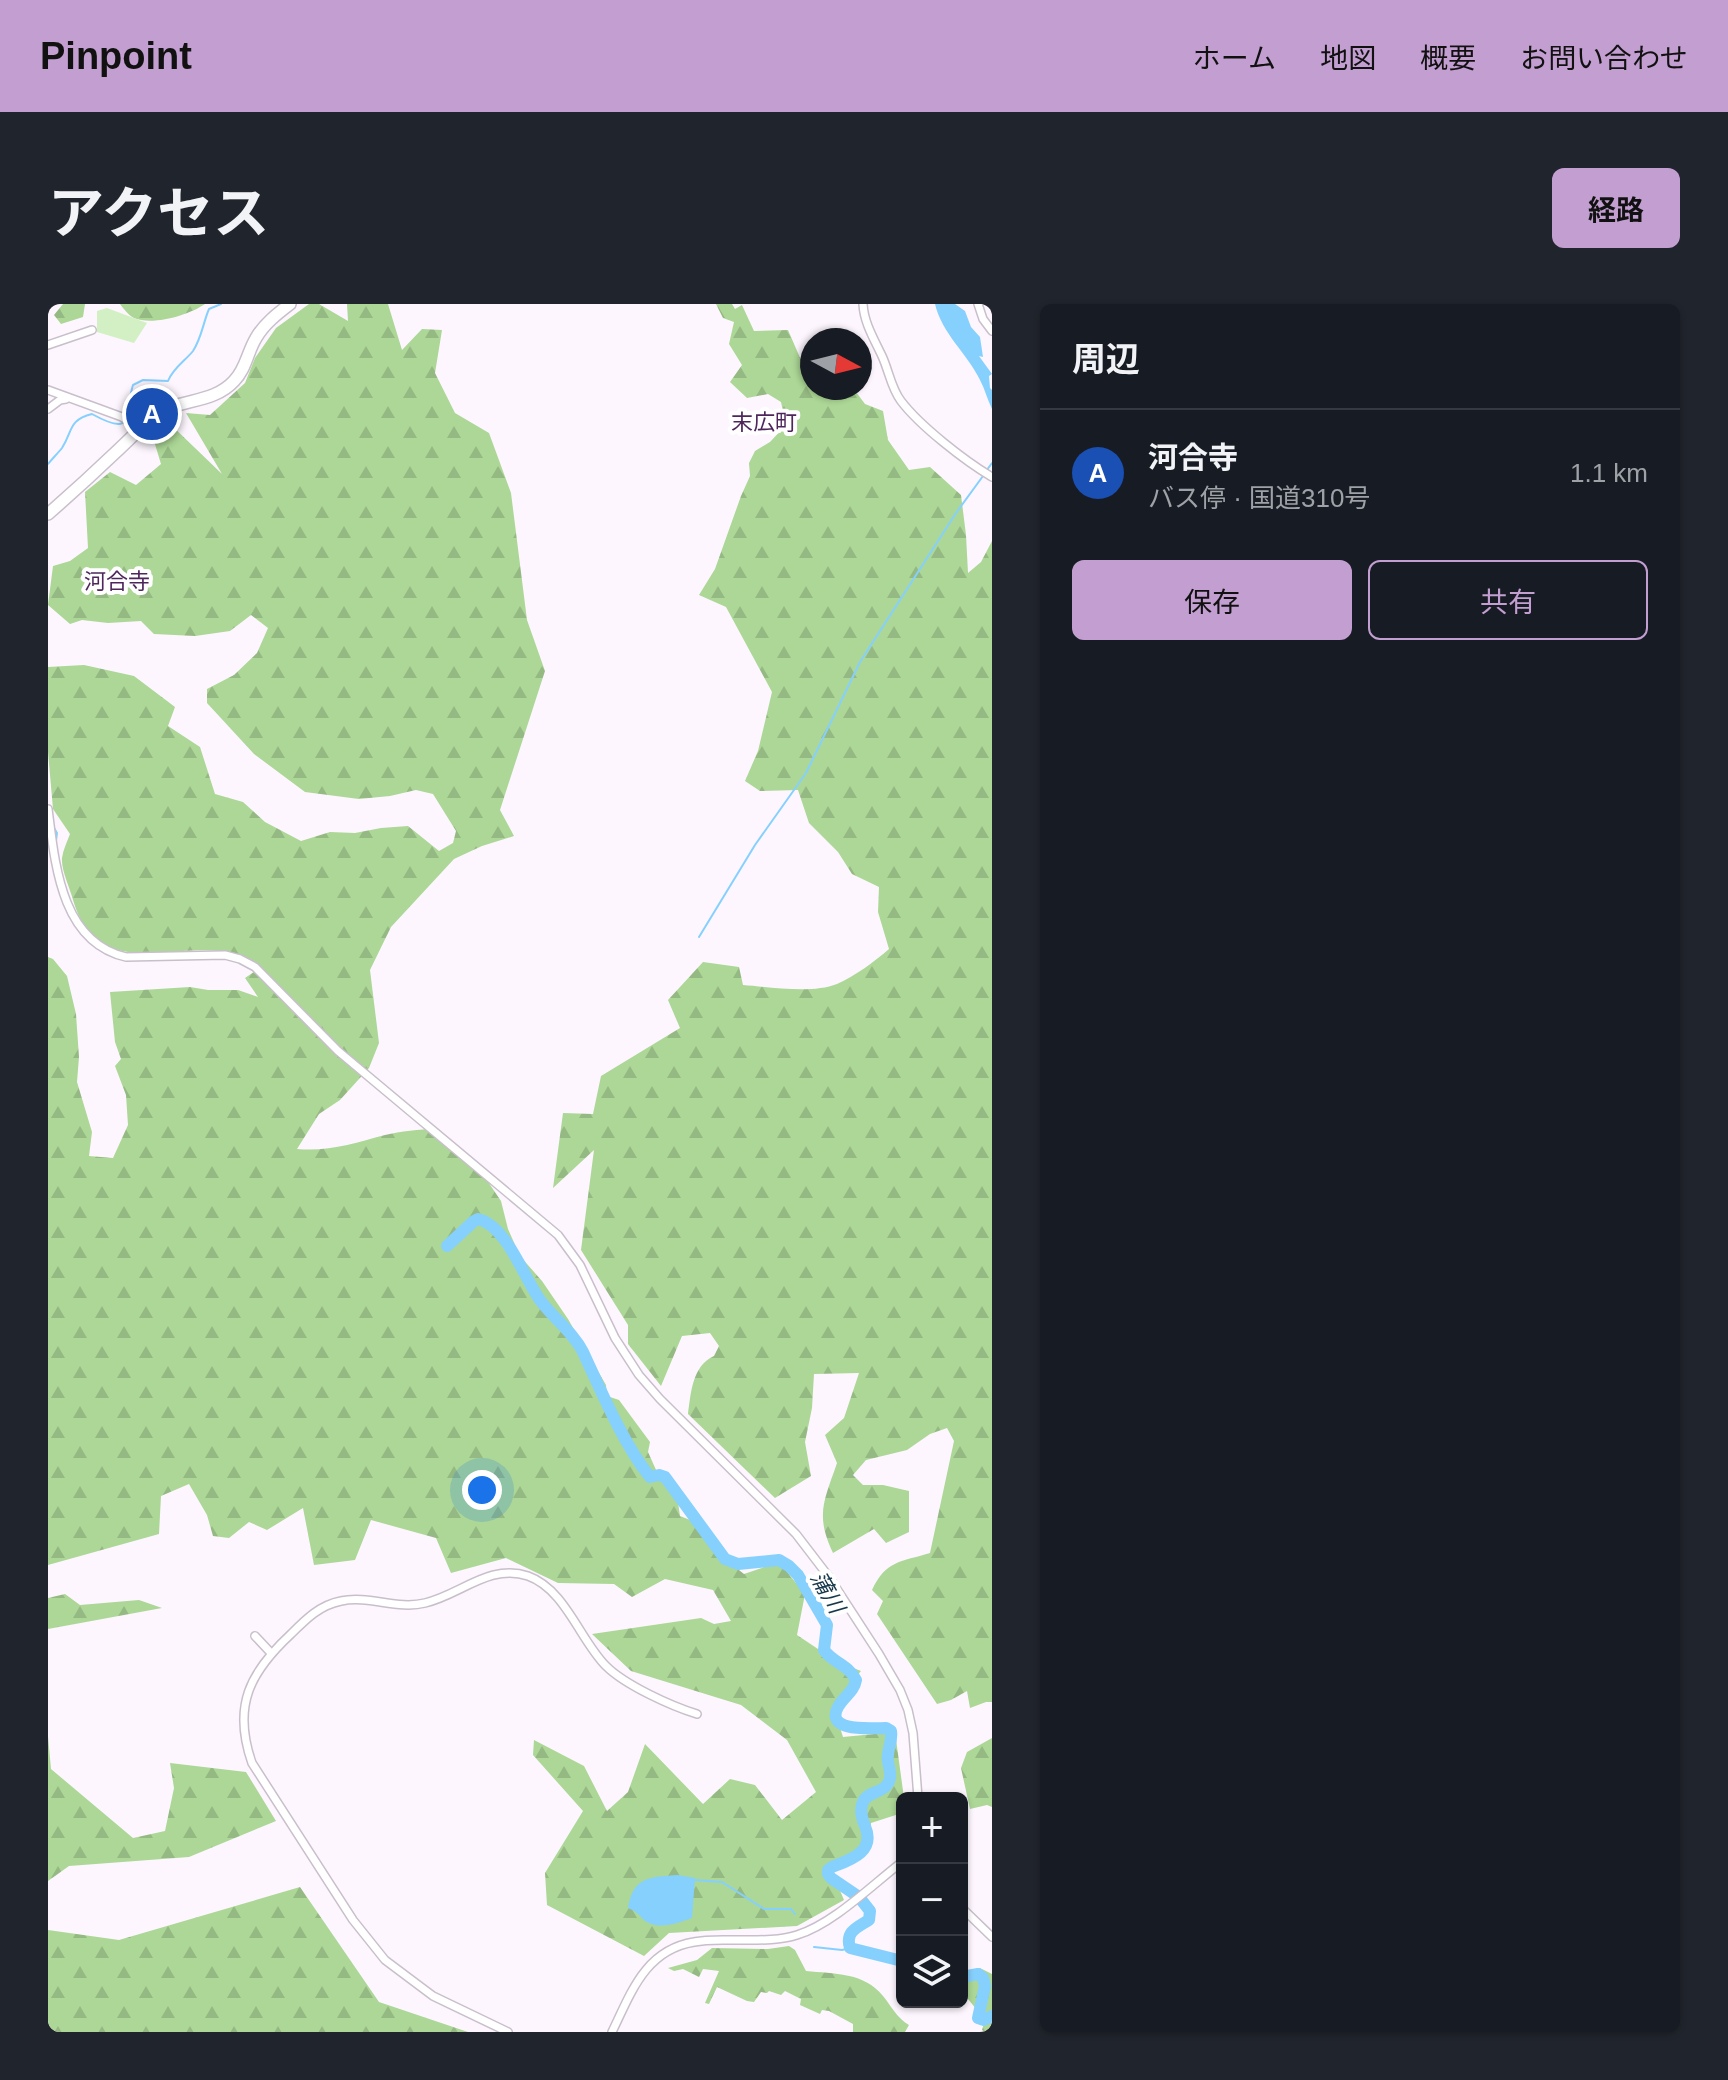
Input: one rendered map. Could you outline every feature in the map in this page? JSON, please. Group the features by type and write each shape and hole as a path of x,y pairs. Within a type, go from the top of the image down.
{"highway":[{"path":"48,514 76,490 136,426 164,410 221,392 233,382 263,329 290,304"}],"street":[{"path":"863,304 864,318 901,401 974,467 992,477"},
{"path":"978,304 983,319 992,331"},
{"path":"49,347 92,330"},
{"path":"48,390 122,417 136,426"},
{"path":"48,409 60,400 71,399"},
{"path":"48,812 56,861 72,915 94,943 110,953 126,957 216,955 249,963 269,979 338,1051 558,1235 580,1265 615,1338 639,1375 796,1534 829,1577 887,1666 911,1719 917,1792"},
{"path":"508,2032 412,1983 385,1960 353,1920 261,1777 248,1751 244,1719 251,1684 263,1663 311,1614 332,1603 357,1600 398,1605 422,1604 490,1576 516,1573 538,1580 551,1590 598,1657 614,1673 668,1703 697,1714"},
{"path":"255,1636 271,1653"},
{"path":"612,2032 644,1970 670,1949 696,1941 770,1940 794,1936 817,1926 899,1864"},
{"path":"968,1914 992,1937"}],"green space":[{"path":"63,304 85,304 83,317 61,324 54,315"},
{"path":"120,304 205,304 181,315 151,321 134,318"},
{"path":"309,304 319,304 348,321 347,304 388,304 402,350 422,329 442,330 435,373 455,413 489,433 511,493 527,620 545,671 500,810 514,836 454,859 391,927 370,970 379,1043 369,1068 340,1100 319,1114 297,1149 331,1148 391,1134 436,1128 478,1167 501,1201 508,1229 520,1256 568,1319 606,1385 607,1396 619,1400 650,1442 648,1452 661,1481 675,1482 680,1516 700,1524 725,1559 744,1574 779,1562 805,1594 797,1635 836,1661 861,1671 833,1706 843,1737 895,1732 903,1792 896,1792 896,1815 871,1823 868,1846 832,1872 844,1900 797,1926 669,1933 644,1956 547,1905 545,1873 583,1811 533,1755 534,1740 584,1766 607,1811 628,1792 645,1744 703,1804 730,1779 755,1785 782,1820 816,1792 787,1740 741,1705 631,1671 592,1634 701,1618 714,1624 731,1621 713,1590 665,1579 632,1597 614,1584 558,1583 506,1558 451,1573 436,1538 371,1520 355,1560 314,1565 303,1508 267,1530 249,1522 229,1538 213,1536 207,1515 189,1484 161,1496 159,1534 48,1565 48,957 67,976 76,1014 77,1082 92,1132 89,1156 113,1158 128,1125 126,1095 115,1066 121,1059 115,1042 110,992 190,987 238,990 258,997 245,978 261,967 221,951 154,953 114,949 98,940 84,924 62,863 70,834 53,809 48,752 48,667 84,665 134,676 175,707 168,726 200,747 215,794 243,802 265,822 301,841 330,832 355,833 408,826 439,851 453,843 456,831 433,794 416,790 359,799 305,792 254,754 207,703 207,689 234,675 257,653 268,628 251,615 230,631 195,636 154,634 141,621 108,623 82,620 70,624 48,605 53,566 70,561 88,548 85,492 110,472 136,485 161,464 154,441 167,421 222,474 186,413 210,415 245,383 255,358 276,328"},
{"path":"716,304 732,304 735,309 742,305 754,331 788,330 800,358 800,400 862,400 883,411 888,440 909,470 930,467 961,495 968,573 981,562 992,541 992,1702 970,1708 967,1691 937,1704 877,1614 883,1601 872,1590 889,1567 930,1553 954,1441 947,1428 930,1434 907,1450 866,1460 853,1475 863,1485 883,1485 909,1491 909,1532 886,1543 874,1529 833,1553 824,1528 823,1508 837,1463 825,1435 844,1418 859,1373 814,1374 812,1408 805,1442 811,1476 775,1498 688,1414 697,1373 714,1356 719,1346 710,1333 682,1336 661,1386 628,1344 628,1325 581,1250 594,1150 553,1188 563,1113 593,1114 601,1076 680,1028 668,1000 703,962 739,967 743,985 816,989 844,981 889,949 878,912 879,887 852,874 838,852 809,823 798,790 760,791 745,781 758,751 772,692 726,607 699,595 715,569 750,476 749,463 755,451 770,442 786,425 781,402 768,394 747,398 730,382 742,365 729,344 734,322 723,318"},
{"path":"107,308 147,323 134,343 97,332 97,311"},
{"path":"65,1594 80,1605 139,1600 162,1608 48,1629 48,1598"},
{"path":"48,1736 51,1769 133,1838 165,1831 174,1788 170,1763 246,1772 276,1821 189,1857 69,1866 48,1881"},
{"path":"992,1738 992,1807 987,1805 970,1809 961,1768 967,1752"},
{"path":"300,1887 379,2002 468,2032 48,2032 48,1930 119,1940"},
{"path":"789,1946 795,1950 806,1971 848,1976 867,1982 909,2025 905,2032 853,2032 853,2024 829,2011 822,2010 820,2014 800,2005 801,1999 785,1991 781,1995 761,1992 754,2002 717,1987 709,2004 705,2003 719,1971 703,1969 699,1977 683,1969 674,1971 668,1968 697,1960 712,1948 768,1949"},
{"path":"980,1968 992,1974 992,2032 982,2030 985,2020 968,1999 968,1971"}],"water":[{"path":"935,304 955,304 965,311 971,327 980,337 983,357 979,356 992,374 989,376 992,409 980,380 943,325"},
{"path":"678,1875 695,1878 692,1918 668,1925 655,1925 628,1908 634,1890 645,1880"}],"waterway":[{"path":"48,464 62,448 79,419 92,414 106,421 122,423 128,413 133,385 143,380 168,381 196,346 209,309 221,304"},
{"path":"986,471 992,463"},
{"path":"699,937 755,845 806,773 860,662 983,476"},
{"path":"54,828 56,841"},
{"name":"蒲川","path":"447,1246 478,1219 498,1232 540,1300 579,1345 622,1434 650,1477 665,1477 725,1559 738,1564 779,1560 798,1575 827,1625 824,1650 856,1680 838,1707 838,1721 852,1727 886,1728 891,1731 889,1782 868,1796 862,1805 861,1814 867,1835 864,1849 832,1867 828,1874 859,1897 870,1911 869,1920 850,1934 850,1948 896,1960"},
{"path":"694,1880 722,1882 764,1909 791,1909 795,1914"},
{"path":"814,1947 850,1948"},
{"name":"蒲川","path":"968,1976 978,1974 985,1986 978,2018 984,2020 992,2016"}],"place":[{"name":"河合寺","path":"152,414"}],"district":[{"name":"末広町","path":"764,422"},
{"name":"河合寺","path":"117,581"}]}
